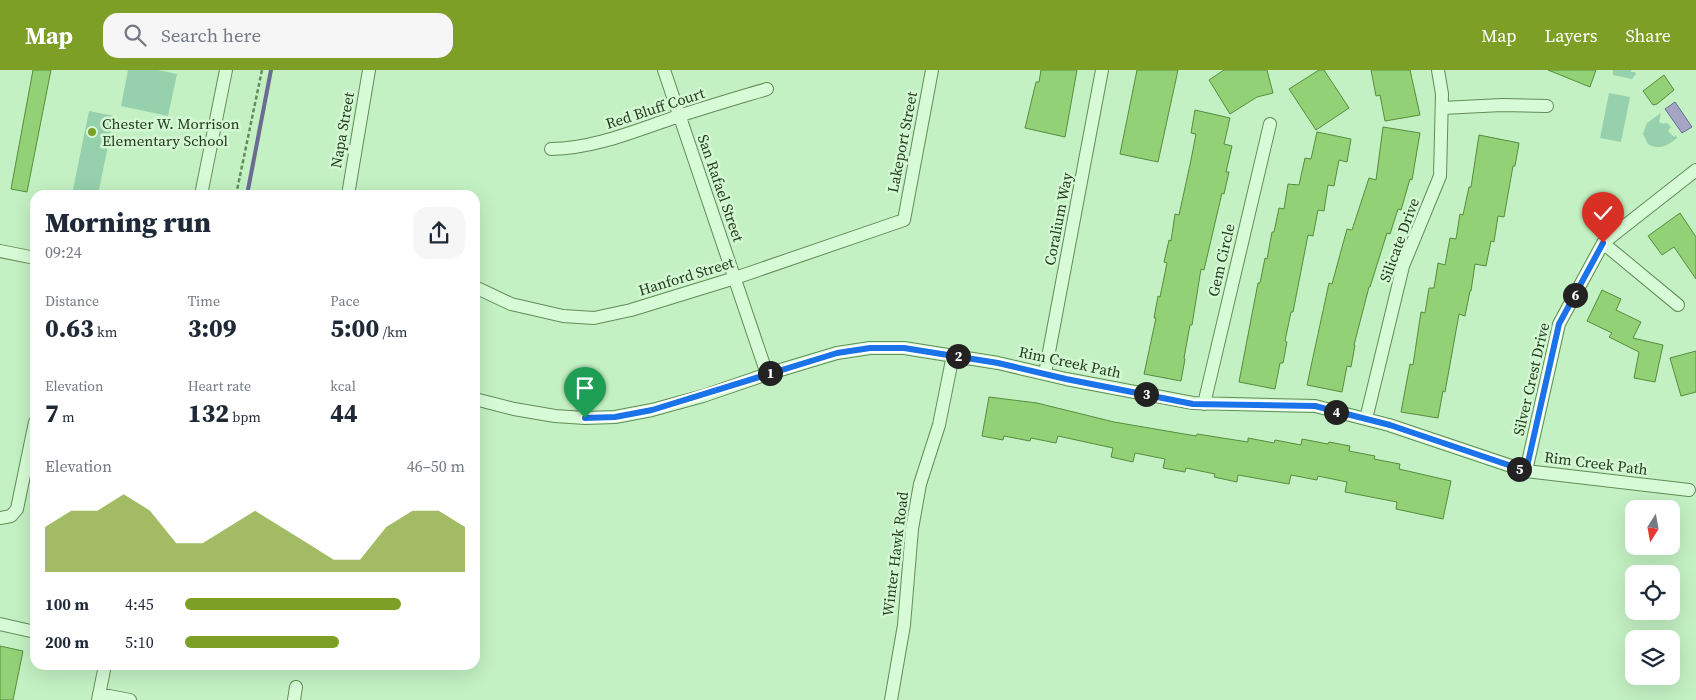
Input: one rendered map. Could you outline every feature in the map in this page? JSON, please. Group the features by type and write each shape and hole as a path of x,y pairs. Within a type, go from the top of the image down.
{"street":[{"path":"202,190 226,70"},
{"name":"Napa Street","path":"349,190 369,70"},
{"name":"San Rafael Street","path":"664,70 767,374"},
{"name":"Lakeport Street","path":"904,220 932,70"},
{"name":"Coralium Way","path":"1045,373 1102,70"},
{"name":"Silicate Drive","path":"1366,419 1403,266 1440,176 1442,94 1438,70"},
{"name":"Red Bluff Court","path":"551,148 572,148 597,144 767,89"},
{"path":"1442,108 1502,105 1547,106"},
{"name":"Gem Circle","path":"1204,404 1270,124"},
{"name":"Silver Crest Drive","path":"1526,471 1559,324 1603,243 1696,170"},
{"name":"Hanford Street","path":"480,289 511,304 563,316 594,318 631,310 735,278 904,220"},
{"path":"1603,243 1678,305"},
{"path":"0,251 30,257"},
{"name":"Rim Creek Path","path":"480,400 514,409 555,416 615,417 669,405 837,353 853,350 904,348 953,355 1193,404 1315,406 1390,425 1526,471 1689,490"},
{"name":"Winter Hawk Road","path":"891,700 904,625 912,529 920,484 939,425 953,355"},
{"path":"0,518 11,516 17,509 30,446"},
{"path":"0,624 30,631"},
{"path":"0,631 8,629 30,632"},
{"path":"104,670 98,697 130,700"},
{"path":"294,700 296,687"}],"path":[{"path":"237,190 262,70"}],"green space":[{"path":"128,70 158,70 177,74 168,116 121,106"},
{"path":"1613,70 1631,70 1631,72 1636,74 1632,79 1613,75"},
{"path":"1609,93 1630,97 1621,142 1600,138"},
{"path":"89,111 114,116 99,190 73,190"},
{"path":"1661,113 1659,122 1667,123 1671,127 1668,131 1674,137 1676,135 1677,138 1667,145 1656,147 1648,144 1643,134 1647,123"}],"water":[{"path":"1675,102 1692,127 1682,133 1665,109"}],"building":[{"path":"33,70 51,70 27,192 11,189"},
{"path":"1041,70 1077,70 1065,137 1025,128 1036,82 1039,82"},
{"path":"1137,70 1178,70 1158,162 1120,154"},
{"path":"1224,70 1267,70 1273,93 1257,97 1230,114 1209,80"},
{"path":"1319,70 1324,70 1349,108 1316,130 1289,89"},
{"path":"1371,70 1410,70 1420,115 1385,121 1380,95 1376,96"},
{"path":"1548,70 1596,70 1590,87"},
{"path":"1664,75 1674,90 1657,104 1653,105 1643,91"},
{"path":"1195,110 1230,118 1224,144 1232,146 1226,172 1229,172 1224,194 1222,193 1204,270 1201,269 1181,381 1144,374 1156,318 1154,318 1158,296 1160,297 1167,263 1164,262 1169,240 1171,241 1175,214 1179,215 1191,160 1196,134 1191,133"},
{"path":"1383,127 1420,133 1412,180 1410,179 1401,210 1398,209 1390,234 1387,233 1369,287 1354,345 1351,367 1347,366 1342,392 1307,385 1329,283 1332,284 1347,229 1352,230 1369,178 1376,180"},
{"path":"1317,132 1351,139 1347,162 1339,160 1334,186 1328,185 1324,211 1318,210 1313,236 1308,235 1293,312 1291,312 1285,341 1287,342 1283,363 1280,363 1275,389 1239,382 1258,283 1260,283 1265,258 1267,259 1279,208 1284,209 1288,184 1299,185 1305,158 1311,159"},
{"path":"1479,135 1519,143 1504,217 1498,216 1494,242 1491,241 1486,266 1475,264 1465,316 1459,314 1445,392 1443,391 1438,418 1401,412 1410,364 1413,365 1421,312 1425,313 1429,288 1434,288 1438,263 1445,265 1450,238 1456,239 1460,214 1463,215 1469,187 1471,187"},
{"path":"1680,213 1696,237 1696,279 1674,247 1662,255 1648,236"},
{"path":"1602,290 1621,299 1616,310 1641,322 1633,338 1663,345 1655,382 1634,378 1639,352 1609,337 1612,333 1587,321"},
{"path":"1696,351 1696,392 1681,396 1670,358"},
{"path":"989,397 1037,403 1114,422 1196,436 1197,434 1248,442 1248,438 1274,443 1275,440 1301,445 1302,439 1350,446 1349,451 1375,456 1374,459 1400,464 1399,469 1451,481 1443,519 1396,509 1397,502 1345,492 1347,482 1318,476 1317,480 1291,475 1289,484 1238,475 1237,482 1214,477 1215,474 1186,468 1185,472 1163,468 1165,459 1135,453 1133,462 1111,457 1113,448 1058,436 1056,443 1031,438 1030,441 1004,436 1003,440 982,436"},
{"path":"0,646 23,651 13,700 0,700"}],"waterway":[{"path":"248,190 271,70"}],"place":[{"name":"Chester W. Morrison Elementary School","path":"92,132"}],"route":[{"path":"585,418 615,417 652,410 703,396 837,353 870,348 904,348 998,363 1066,379 1193,404 1315,406 1390,425 1526,471 1559,324 1603,243"}]}
